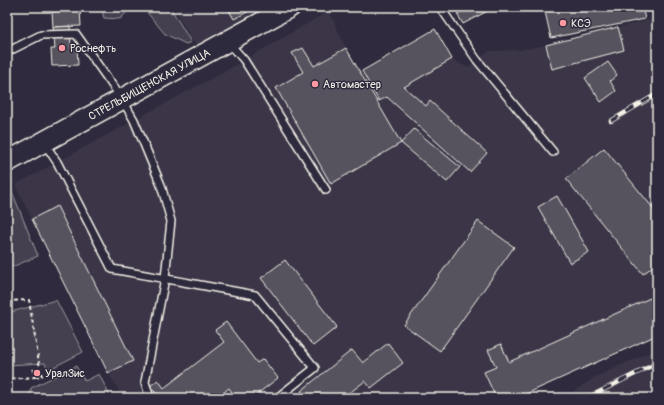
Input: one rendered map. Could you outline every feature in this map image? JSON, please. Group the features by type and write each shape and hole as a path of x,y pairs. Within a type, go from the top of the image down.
{"main road":[{"name":"СТРЕЛЬБИЩЕНСКАЯ УЛИЦА","path":"7,162 290,7"}],"lane":[{"path":"440,7 478,60 553,152"},
{"path":"7,52 41,35 76,34 122,99 134,120 161,185 171,221 165,278 145,382 150,398"},
{"path":"227,42 244,60 326,190"},
{"path":"44,142 57,162 112,269 255,295 315,368 277,398"}],"path":[{"path":"7,301 29,300 42,376 7,379"},
{"path":"35,377 33,370 40,369"}],"shaded area":[{"path":"101,7 132,7 120,19 104,18"},
{"path":"137,7 170,7 191,42 186,44 165,34 145,10"},
{"path":"173,7 270,7 196,46"},
{"path":"329,11 346,48 393,129 362,71 435,29 452,59 468,68 489,51 520,50 546,45 657,18 657,336 518,398 124,398 108,373 15,185 234,66"},
{"path":"9,184 38,256 7,269 7,185"},
{"path":"56,300 83,352 48,370 45,363 7,365 7,313"},
{"path":"657,349 657,398 564,398 595,377"},
{"path":"76,366 85,381 99,374 111,398 29,398 31,388"}],"building":[{"path":"227,7 257,7 234,19"},
{"path":"470,7 495,7 463,24 457,14"},
{"path":"544,7 642,7 645,19 551,38"},
{"path":"80,10 81,26 53,27 52,12"},
{"path":"70,26 71,48 77,48 78,65 52,66 51,49 55,49 53,27"},
{"path":"618,27 624,50 552,69 546,45"},
{"path":"435,29 452,59 404,87 426,106 430,101 487,153 470,172 387,97 379,101 362,71"},
{"path":"303,48 314,66 346,48 401,143 331,184 276,88 303,72 292,53"},
{"path":"608,62 617,75 610,81 616,91 601,102 585,78"},
{"path":"414,129 460,167 447,182 401,143"},
{"path":"604,148 657,213 657,263 643,274 566,179"},
{"path":"557,196 589,252 570,263 538,207"},
{"path":"57,206 133,361 108,373 32,219"},
{"path":"478,221 514,247 440,351 404,325"},
{"path":"285,260 337,327 313,346 261,278"},
{"path":"650,298 657,313 657,335 517,398 496,398 484,372 496,367 488,350 501,344 509,362"},
{"path":"226,322 257,363 263,359 278,378 252,398 236,398 229,388 217,398 160,398 150,386 158,380 164,388 224,342 215,330"},
{"path":"388,343 403,363 371,388 365,381 343,398 306,398 301,391 352,350 363,363"}],"railway":[{"path":"611,121 657,94"},
{"path":"587,398 657,363"},
{"path":"649,398 657,392"}],"place":[{"name":"КСЭ","path":"563,23"},
{"name":"Роснефть","path":"62,48"},
{"name":"Автомастер","path":"315,84"},
{"name":"УралЗис","path":"37,373"}]}
